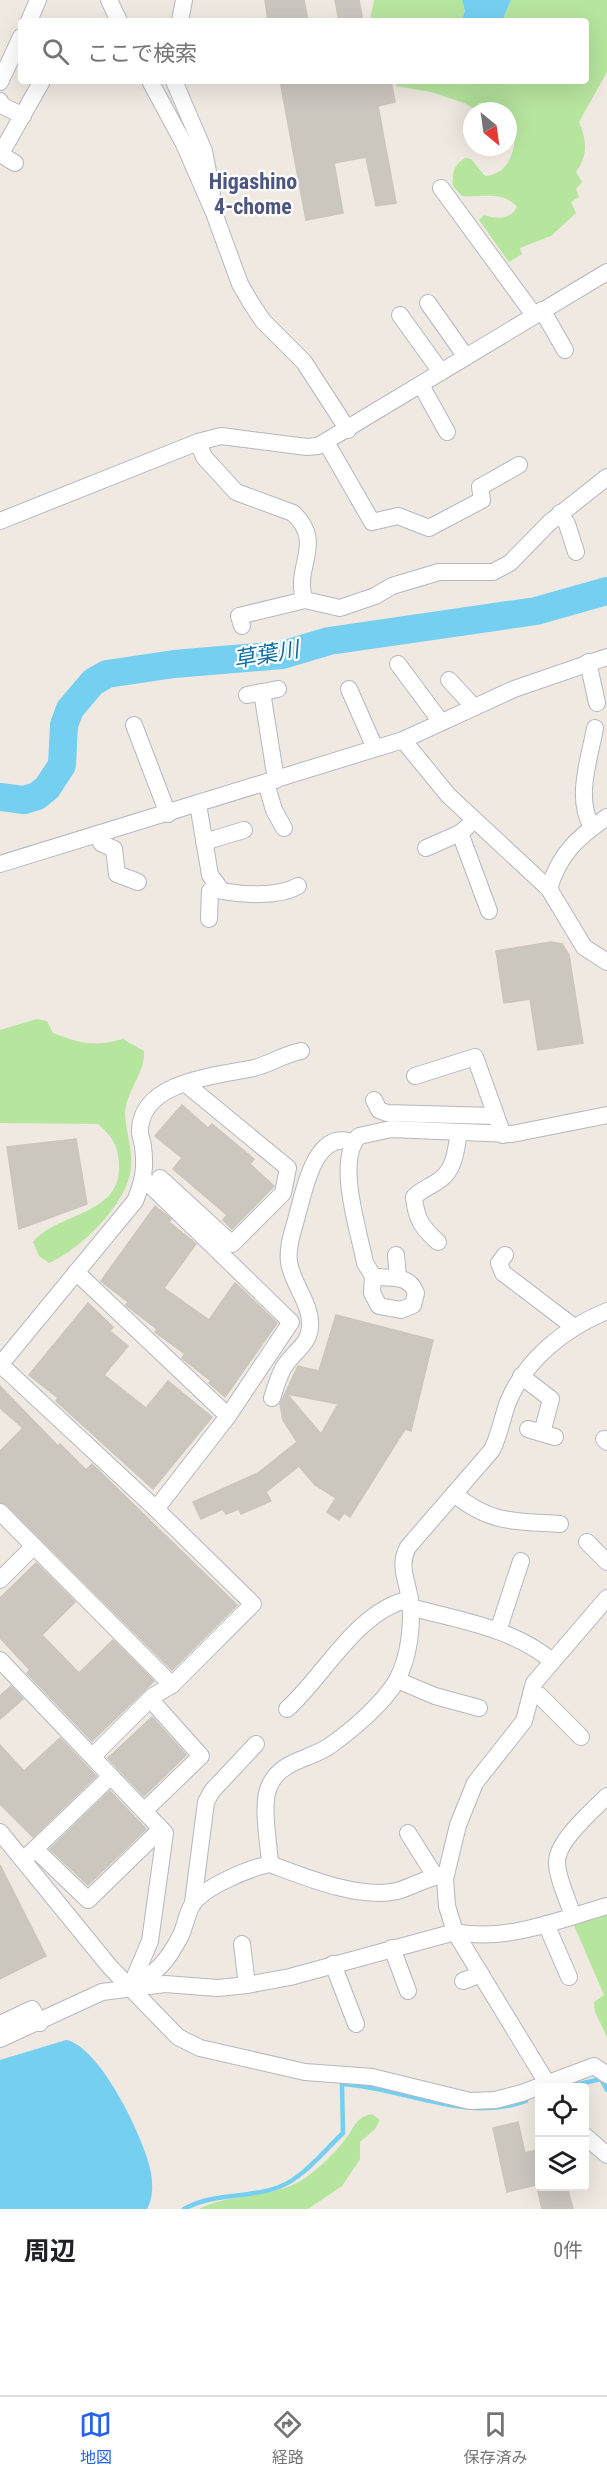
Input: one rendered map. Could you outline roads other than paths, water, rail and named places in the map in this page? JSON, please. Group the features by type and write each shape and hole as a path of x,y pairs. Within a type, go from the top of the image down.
{"street":[{"path":"30,18 39,0"},
{"path":"109,0 118,18"},
{"path":"181,18 184,0"},
{"path":"0,82 4,61 18,41"},
{"path":"15,163 0,154 40,84"},
{"path":"152,84 184,144 214,213 240,284 263,321 304,362 348,430"},
{"path":"175,84 204,151 214,213"},
{"path":"0,101 1,105 23,116"},
{"path":"441,188 565,350"},
{"path":"0,521 198,442 221,436 307,447 326,442 607,272"},
{"path":"428,303 466,357"},
{"path":"400,315 441,372"},
{"path":"421,385 447,432"},
{"path":"198,442 204,457 236,492 293,513 303,524 309,550 302,587 305,600"},
{"path":"326,442 372,522 398,516 429,528 482,500 480,486 519,465"},
{"path":"242,626 239,616 305,600 340,608 375,596 392,586 439,572 493,572 510,562 560,513 607,477"},
{"path":"560,513 567,524 576,552"},
{"path":"0,864 403,740 514,689 607,657"},
{"path":"588,662 597,703"},
{"path":"398,664 441,722"},
{"path":"449,680 474,707"},
{"path":"349,689 375,748"},
{"path":"262,692 274,810 284,828"},
{"path":"134,725 168,814"},
{"path":"592,828 586,817 583,796 595,728"},
{"path":"403,740 448,795 549,889 584,947 607,962"},
{"path":"198,804 210,875 222,891 235,893 289,891 298,886"},
{"path":"549,889 554,870 563,854 607,818"},
{"path":"426,848 460,833 474,819"},
{"path":"204,842 244,830"},
{"path":"460,833 489,911"},
{"path":"98,835 101,843 114,849 117,874 138,882"},
{"path":"209,919 210,891 216,885"},
{"path":"156,1509 228,1416 291,1322 152,1179 145,1166 140,1129 145,1113 154,1098 171,1087 256,1067 281,1055 302,1051"},
{"path":"415,1076 475,1057 494,1116 503,1135"},
{"path":"152,1179 232,1244 284,1193 288,1168 186,1084"},
{"path":"374,1100 379,1110 387,1113 494,1116"},
{"path":"373,1276 398,1278 413,1284 416,1299 407,1309 379,1306 372,1293 373,1276 364,1263 347,1159 352,1142 359,1136 391,1129 503,1135 607,1115"},
{"path":"438,1242 422,1228 415,1215 414,1197 450,1170 459,1133"},
{"path":"272,1398 285,1364 307,1340 310,1326 309,1311 294,1278 289,1246 310,1167 334,1142 343,1139 352,1142"},
{"path":"93,1756 150,1699 172,1685 253,1604 156,1509 0,1365 152,1179"},
{"path":"396,1255 398,1278"},
{"path":"505,1255 499,1263 503,1273 574,1327"},
{"path":"76,1272 228,1416"},
{"path":"270,1864 266,1802 268,1788 274,1776 283,1768 329,1746 382,1701 397,1680 407,1652 410,1603 402,1569 403,1557 408,1547 492,1450 501,1434 507,1405 522,1376 550,1345 574,1327 607,1311"},
{"path":"522,1376 551,1399 542,1433"},
{"path":"454,1494 485,1515 508,1521 560,1524"},
{"path":"0,1512 172,1685"},
{"path":"587,1542 607,1562"},
{"path":"0,1580 34,1546"},
{"path":"498,1631 520,1561"},
{"path":"287,1709 307,1691 346,1639 398,1602 410,1603 498,1631 535,1647 552,1661"},
{"path":"441,1875 475,1783 524,1721 534,1683 552,1661 605,1607"},
{"path":"0,1660 165,1833 150,1941 130,1988"},
{"path":"397,1680 435,1696 479,1708"},
{"path":"531,1693 539,1695 581,1737"},
{"path":"144,1811 201,1756 150,1699"},
{"path":"130,1988 158,1972 181,1935 193,1904 206,1802 212,1791 256,1744"},
{"path":"29,1855 111,1776"},
{"path":"573,1916 556,1863 559,1851 566,1839 607,1796"},
{"path":"0,1832 88,1900 161,1829"},
{"path":"408,1833 441,1875 455,1932 547,2083"},
{"path":"29,1855 130,1988 178,2037 212,2051 304,2072 372,2077 470,2101 495,2100 535,2090"},
{"path":"193,1904 230,1878 252,1868 270,1864 330,1884 381,1893 397,1891 441,1875"},
{"path":"0,2039 102,1992 165,1984 218,1988 247,1985 290,1977 455,1932 478,1936 498,1935 607,1906"},
{"path":"546,1924 569,1977"},
{"path":"242,1944 247,1985"},
{"path":"392,1948 408,1991"},
{"path":"333,1964 356,2025"},
{"path":"463,1981 481,1974"},
{"path":"0,2024 32,2009 40,2022"},
{"path":"556,2083 594,2066 607,2075"},
{"path":"587,2137 607,2155"}],"water":[{"path":"462,0 511,0 503,18 462,18 465,11"},
{"path":"66,2040 79,2046 93,2059 119,2096 130,2118 140,2139 151,2173 152,2192 147,2209 0,2209 0,2060"}],"waterway":[{"name":"草葉川","path":"0,797 24,800 37,796 47,788 62,765 64,725 70,709 93,682 107,674 174,664 282,655 329,641 536,611 607,591"},
{"path":"584,2083 601,2079 607,2090"},
{"path":"184,2209 207,2200 267,2191 288,2183 305,2171 343,2133 342,2084 389,2091 458,2106 503,2107 526,2101"}],"district":[{"name":"Higashino 4-chome","path":"253,194"}]}
